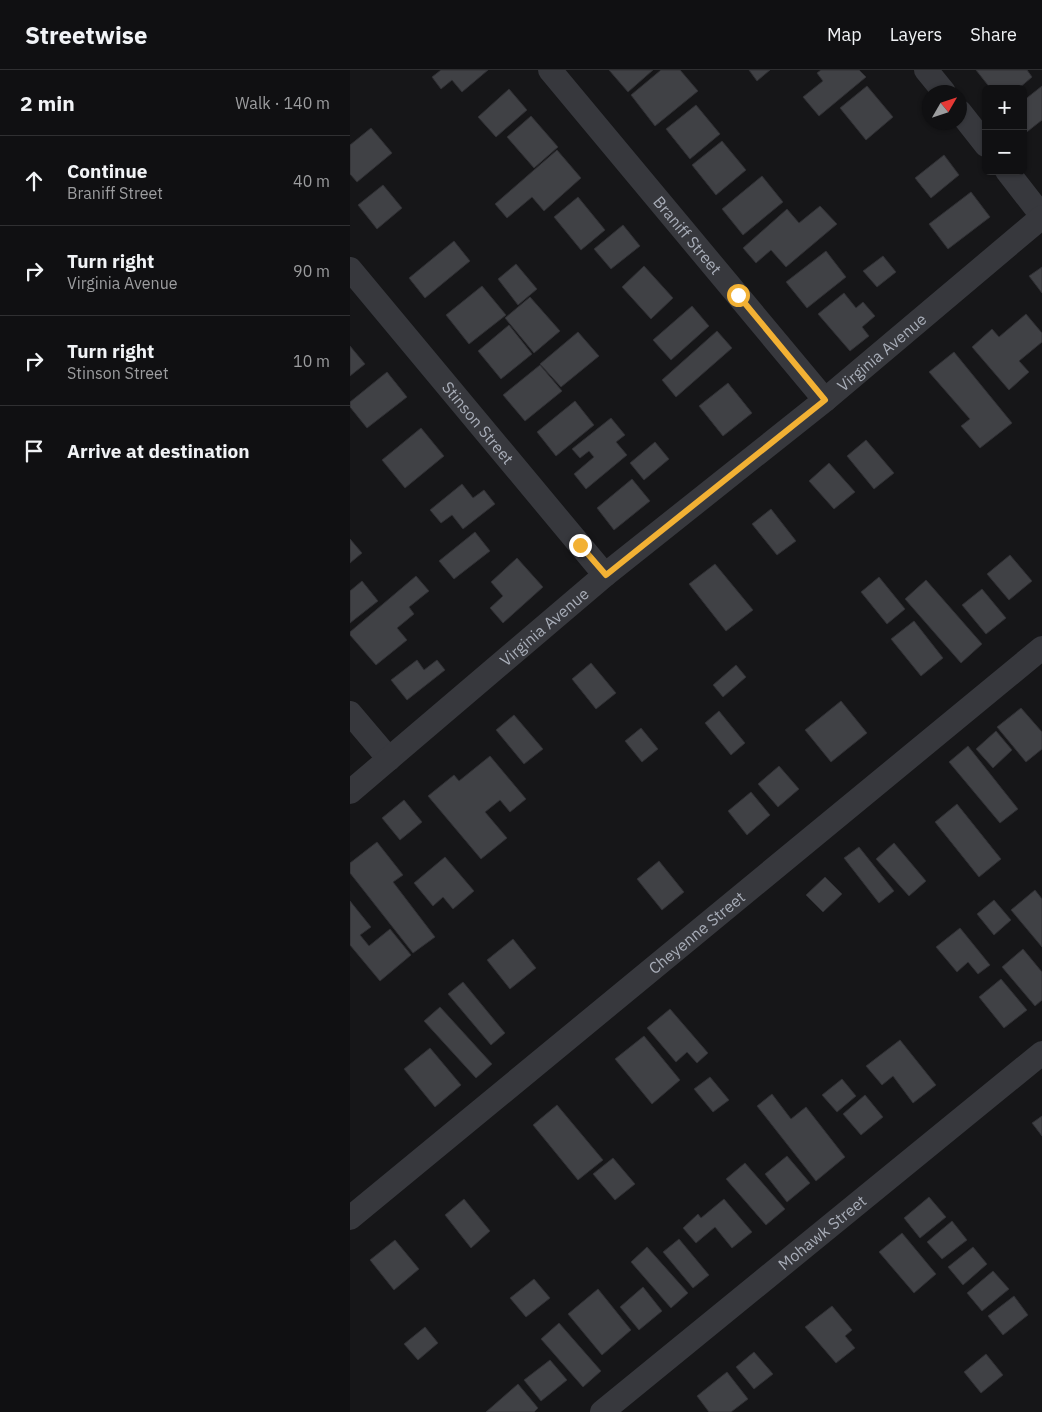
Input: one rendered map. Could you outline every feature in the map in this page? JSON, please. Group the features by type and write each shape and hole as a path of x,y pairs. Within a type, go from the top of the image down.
{"street":[{"name":"Braniff Street","path":"550,70 825,400"},
{"path":"926,70 938,85"},
{"path":"967,121 982,140"},
{"path":"1010,175 1042,216"},
{"name":"Virginia Avenue","path":"350,792 606,575 825,400 1042,216"},
{"name":"Stinson Street","path":"350,269 606,575"},
{"name":"Cheyenne Street","path":"350,1218 1039,657"},
{"path":"350,712 389,759"},
{"name":"Mohawk Street","path":"602,1412 1042,1053"}],"building":[{"path":"441,70 488,70 462,92 452,80 441,89 432,77"},
{"path":"609,70 653,70 628,92"},
{"path":"661,70 680,70 698,91 655,126 631,95"},
{"path":"749,70 770,70 757,81"},
{"path":"821,70 859,70 866,77 819,116 803,97 823,81 817,73"},
{"path":"976,70 1027,70 1032,77 1023,85 988,85"},
{"path":"867,86 893,117 866,140 840,108"},
{"path":"1042,86 1042,120 1027,132 1027,130 1027,98"},
{"path":"509,89 527,110 496,137 478,117"},
{"path":"696,105 720,134 690,159 666,129"},
{"path":"531,116 558,147 534,168 507,137"},
{"path":"371,128 392,153 357,182 350,174 350,145"},
{"path":"722,141 746,170 716,195 692,165"},
{"path":"557,150 581,178 544,211 532,197 507,218 495,204"},
{"path":"944,155 959,175 931,198 915,178"},
{"path":"762,176 783,202 743,235 722,209"},
{"path":"383,185 402,208 377,229 358,205"},
{"path":"971,192 990,217 948,249 929,224"},
{"path":"578,197 605,230 581,250 554,217"},
{"path":"820,206 837,224 786,267 771,250 756,263 743,248 787,209 799,223"},
{"path":"623,225 640,246 611,269 594,249"},
{"path":"454,241 470,261 425,298 409,278"},
{"path":"826,251 846,277 807,308 786,282"},
{"path":"883,256 896,272 877,287 863,271"},
{"path":"516,264 537,289 518,305 498,279"},
{"path":"644,266 673,298 651,319 622,287"},
{"path":"1042,267 1042,293 1029,276"},
{"path":"482,286 506,315 469,344 446,315"},
{"path":"844,293 856,308 863,302 875,316 862,327 869,336 850,351 818,314"},
{"path":"530,297 560,331 534,353 505,318"},
{"path":"692,306 709,326 671,360 653,340"},
{"path":"1026,314 1042,333 1042,342 1019,361 1029,372 1009,390 972,347 992,329 999,337"},
{"path":"509,325 532,354 501,379 478,351"},
{"path":"717,331 732,348 676,397 662,380"},
{"path":"578,332 599,356 561,387 540,364"},
{"path":"350,346 365,364 350,376"},
{"path":"954,352 1012,423 980,448 961,426 970,419 929,372"},
{"path":"540,365 562,391 525,421 503,395"},
{"path":"387,372 407,397 367,428 350,407 350,402"},
{"path":"728,383 752,413 723,436 699,406"},
{"path":"575,401 594,425 556,456 537,432"},
{"path":"611,418 625,435 616,442 627,455 586,489 574,474 594,457 589,451 580,458 572,449"},
{"path":"421,428 444,456 405,488 382,460"},
{"path":"866,440 894,473 874,489 847,456"},
{"path":"655,442 669,459 644,480 630,463"},
{"path":"829,463 855,492 834,509 809,481"},
{"path":"632,479 650,501 614,530 597,508"},
{"path":"462,484 473,498 484,490 495,504 463,529 452,515 441,523 430,510"},
{"path":"771,509 796,541 777,555 752,524"},
{"path":"475,532 490,551 454,579 439,561"},
{"path":"350,539 362,553 350,563"},
{"path":"1010,555 1032,581 1009,600 987,574"},
{"path":"517,558 543,587 503,623 490,608 503,596 491,582"},
{"path":"715,564 753,610 726,631 689,584"},
{"path":"416,576 429,591 409,607 414,614 397,628 407,640 376,665 350,635 350,632"},
{"path":"879,577 905,609 887,624 861,592"},
{"path":"926,580 982,644 961,663 905,599"},
{"path":"362,581 378,601 350,623 350,591"},
{"path":"982,589 1006,618 986,634 962,605"},
{"path":"914,621 943,658 921,676 891,639"},
{"path":"417,660 424,670 437,660 445,670 407,700 391,680"},
{"path":"591,663 616,693 596,709 572,679"},
{"path":"736,665 746,677 723,697 713,685"},
{"path":"841,701 867,733 831,762 805,730"},
{"path":"1021,708 1042,732 1042,749 1026,762 997,727"},
{"path":"719,711 745,743 731,755 705,723"},
{"path":"514,715 543,749 524,764 496,730"},
{"path":"641,728 658,749 642,762 625,741"},
{"path":"996,731 1012,750 993,768 976,749"},
{"path":"968,746 1018,809 1000,823 949,762"},
{"path":"490,756 526,799 510,812 500,800 485,812 507,838 481,859 428,796 454,775 459,781"},
{"path":"779,766 799,789 778,807 758,784"},
{"path":"751,792 770,815 747,835 728,811"},
{"path":"404,800 422,822 400,840 382,818"},
{"path":"957,804 1001,859 979,877 935,822"},
{"path":"377,842 403,875 393,882 435,937 413,953 350,873 350,863"},
{"path":"894,843 926,881 909,896 876,859"},
{"path":"859,847 894,891 879,903 844,858"},
{"path":"445,857 474,891 453,909 443,897 433,906 414,883"},
{"path":"659,861 684,892 662,910 637,879"},
{"path":"825,877 842,894 823,912 806,895"},
{"path":"1035,890 1042,899 1042,947 1011,910"},
{"path":"994,900 1011,920 994,935 977,914"},
{"path":"350,901 371,927 360,935 369,946 390,929 411,955 380,981 350,945"},
{"path":"960,928 990,965 978,974 968,962 957,972 936,947"},
{"path":"513,939 536,968 510,989 487,960"},
{"path":"1023,949 1042,972 1042,1000 1035,1006 1002,967"},
{"path":"1001,979 1027,1010 1004,1028 979,997"},
{"path":"463,982 505,1033 491,1045 448,994"},
{"path":"440,1007 492,1064 476,1078 424,1021"},
{"path":"670,1009 708,1053 697,1063 687,1052 676,1062 647,1028"},
{"path":"644,1036 680,1080 652,1104 615,1059"},
{"path":"900,1040 936,1085 913,1103 893,1076 882,1085 866,1066"},
{"path":"430,1048 461,1085 435,1107 404,1069"},
{"path":"710,1077 729,1100 713,1112 694,1089"},
{"path":"842,1079 856,1096 837,1112 822,1095"},
{"path":"772,1094 791,1119 806,1107 845,1157 816,1181 757,1106"},
{"path":"865,1095 883,1117 861,1135 843,1114"},
{"path":"557,1105 603,1160 578,1180 533,1125"},
{"path":"1042,1116 1042,1136 1032,1123"},
{"path":"787,1156 810,1183 787,1202 765,1174"},
{"path":"613,1158 635,1184 615,1200 593,1174"},
{"path":"745,1163 785,1209 766,1225 726,1179"},
{"path":"929,1197 946,1217 920,1238 904,1218"},
{"path":"464,1199 490,1231 471,1248 445,1215"},
{"path":"724,1199 752,1232 732,1248 715,1227 696,1243 683,1228 698,1214 701,1218"},
{"path":"952,1221 967,1240 942,1259 927,1242"},
{"path":"902,1233 936,1274 914,1293 879,1252"},
{"path":"679,1239 709,1275 693,1288 663,1252"},
{"path":"395,1240 419,1269 394,1290 370,1260"},
{"path":"647,1247 688,1293 671,1308 631,1262"},
{"path":"973,1247 987,1264 963,1285 948,1267"},
{"path":"993,1271 1009,1289 982,1311 967,1293"},
{"path":"534,1279 550,1298 526,1317 510,1298"},
{"path":"643,1287 662,1311 639,1330 620,1307"},
{"path":"598,1289 631,1330 602,1355 568,1314"},
{"path":"1014,1296 1028,1315 1003,1335 988,1316"},
{"path":"832,1306 852,1330 845,1336 855,1348 836,1363 805,1327"},
{"path":"559,1323 601,1371 583,1387 541,1339"},
{"path":"425,1327 438,1343 418,1360 404,1344"},
{"path":"754,1352 773,1374 754,1389 736,1367"},
{"path":"986,1354 1003,1375 981,1393 964,1372"},
{"path":"550,1360 567,1380 541,1401 524,1380"},
{"path":"727,1372 748,1399 731,1412 709,1412 697,1396"},
{"path":"518,1384 538,1408 534,1412 486,1412"}],"route":[{"path":"580,545 606,575 825,400 738,295"}]}
